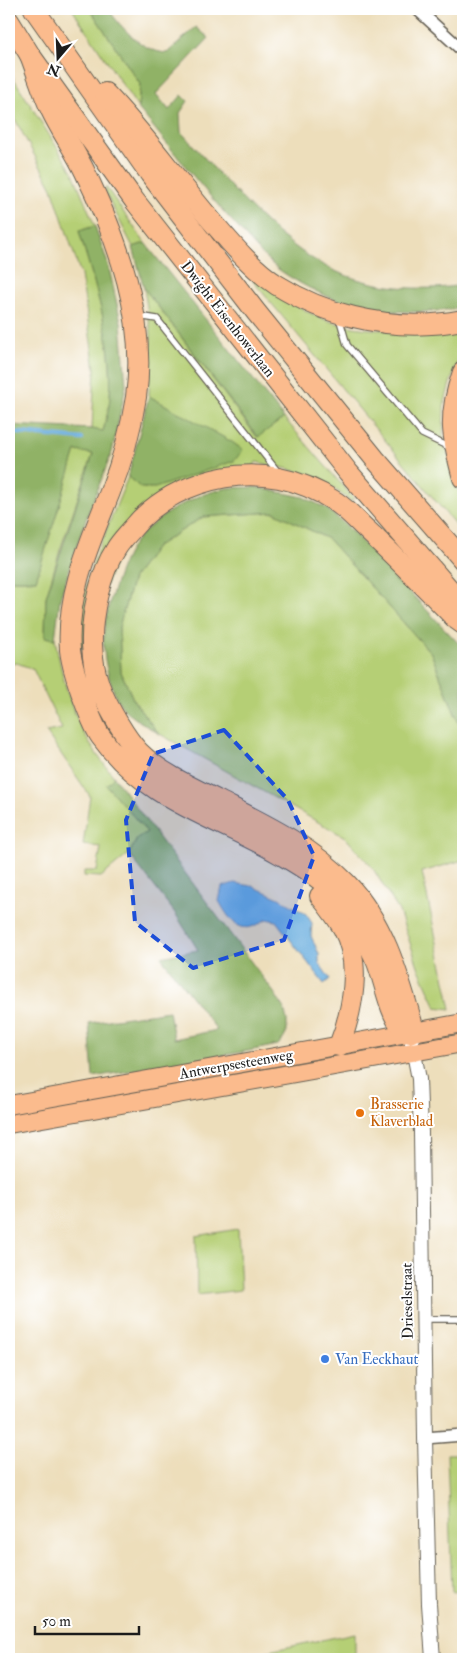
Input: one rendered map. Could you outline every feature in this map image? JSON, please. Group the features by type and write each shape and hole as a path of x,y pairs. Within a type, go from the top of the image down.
{"highway":[{"name":"Dwight Eisenhowerlaan","path":"34,9 150,174 256,312 375,459 463,560"},
{"name":"Dwight Eisenhowerlaan","path":"9,20 30,55 134,200 348,472 463,605"},
{"path":"59,44 132,120 191,198 238,252 276,284 306,301 338,314 375,322 419,325 463,320"},
{"path":"30,55 51,109 84,170 103,211 119,254 134,315 138,370 137,394 130,432 112,489 76,582 71,619 70,650 76,680 99,734 114,753 148,785 174,802 266,846 302,866 328,886 350,913 377,962 400,1026 412,1043"},
{"path":"463,372 454,401 453,433 455,450 463,478"},
{"path":"412,1043 412,1024 390,951 381,931 348,884 313,852 266,825 191,788 140,754 129,742 102,697 93,662 92,628 100,585 115,550 141,518 172,495 207,482 237,476 263,475 283,478 315,490 339,504 463,624"},
{"path":"302,866 315,890 331,909 344,930 351,952 354,974 353,986 343,1036 339,1046"}],"main road":[{"name":"Antwerpsesteenweg","path":"9,1124 92,1110 412,1043 463,1023"},
{"name":"Antwerpsesteenweg","path":"9,1105 339,1046 463,1043"},
{"path":"89,1090 92,1110"}],"street":[{"path":"417,9 463,51"},
{"name":"Drieselstraat","path":"412,1043 419,1079 421,1133 425,1438 429,1604 433,1659"},
{"path":"425,1438 463,1435"}],"lane":[{"path":"338,314 347,345 422,434 455,450"},
{"path":"134,315 157,319 283,478"},
{"path":"423,1319 463,1319"}],"highlighted area":[{"path":"224,730 288,800 314,856 284,940 193,968 135,922 126,820 153,754"}],"green space":[{"path":"72,9 90,9 140,84 138,108"},
{"path":"90,9 108,9 133,37 158,52 167,53 196,27 209,38 156,94 169,110 182,95 188,101 180,113 181,132 251,208 291,243 311,258 333,270 363,281 380,285 413,288 463,285 463,307 438,311 410,312 357,306 316,291 278,269 260,253 138,108 140,84"},
{"path":"9,71 73,173 95,226 79,231 102,313 109,355 110,398 103,432 92,429 95,369 81,275 52,188 9,108"},
{"path":"106,187 145,243 133,247 105,192"},
{"path":"95,226 108,264 121,322 126,386 112,452 83,527 60,599 55,639 45,637 46,597 93,454 76,451 36,580 9,580 9,425 103,431 110,397 109,355 102,313 79,231"},
{"path":"145,243 284,418 258,437 144,288 133,247"},
{"path":"256,278 308,312 344,325 384,330 463,330 463,357 458,362 444,406 443,434 455,484 463,501 463,534 253,281"},
{"path":"144,288 257,437 284,418 354,499 351,501 322,480 289,469 256,462 254,466 131,517 83,647 77,647 82,599 93,563 128,477 144,488 165,484 236,445 149,396 151,333"},
{"path":"149,396 243,450 234,461 155,488 141,488 128,477"},
{"path":"76,450 93,454 46,597 45,637 55,639 64,679 82,730 114,777 107,785 147,832 137,839 129,854 101,877 84,876 84,871 97,871 101,847 83,845 90,796 46,732 62,729 33,669 17,663 9,664 9,580 36,580"},
{"path":"255,487 303,497 326,508 347,526 463,648 463,734 431,653 328,539 274,512 203,517 157,546 133,578 119,627 121,672 134,701 158,733 136,719 120,705 106,665 104,634 110,601 130,549 142,533 152,524 189,501 202,495 228,488"},
{"path":"274,512 328,539 431,653 463,734 463,860 422,872 451,1009 436,1007 419,969 399,911 372,867 345,837 158,733 134,701 121,672 119,627 133,578 157,546 203,517"},
{"path":"114,777 275,994 284,1009 287,1020 287,1031 278,1045 93,1077 89,1023 169,1011 174,1039 217,1030 161,957 198,950 175,913 129,854 137,839 147,832 106,785"},
{"path":"238,1229 241,1290 197,1295 196,1236"},
{"path":"447,1454 463,1454 463,1591 452,1592"},
{"path":"355,1633 355,1659 231,1659"}],"water":[{"path":"234,883 252,886 279,898 306,914 312,923 311,936 319,954 319,963 330,979 324,984 276,921 266,919 258,925 244,927 238,925 228,916 219,901 222,887"}],"waterway":[{"path":"9,432 82,439"}],"place":[{"name":"Brasserie Klaverblad","path":"360,1113"},
{"name":"Van Eeckhaut","path":"325,1359"}]}
